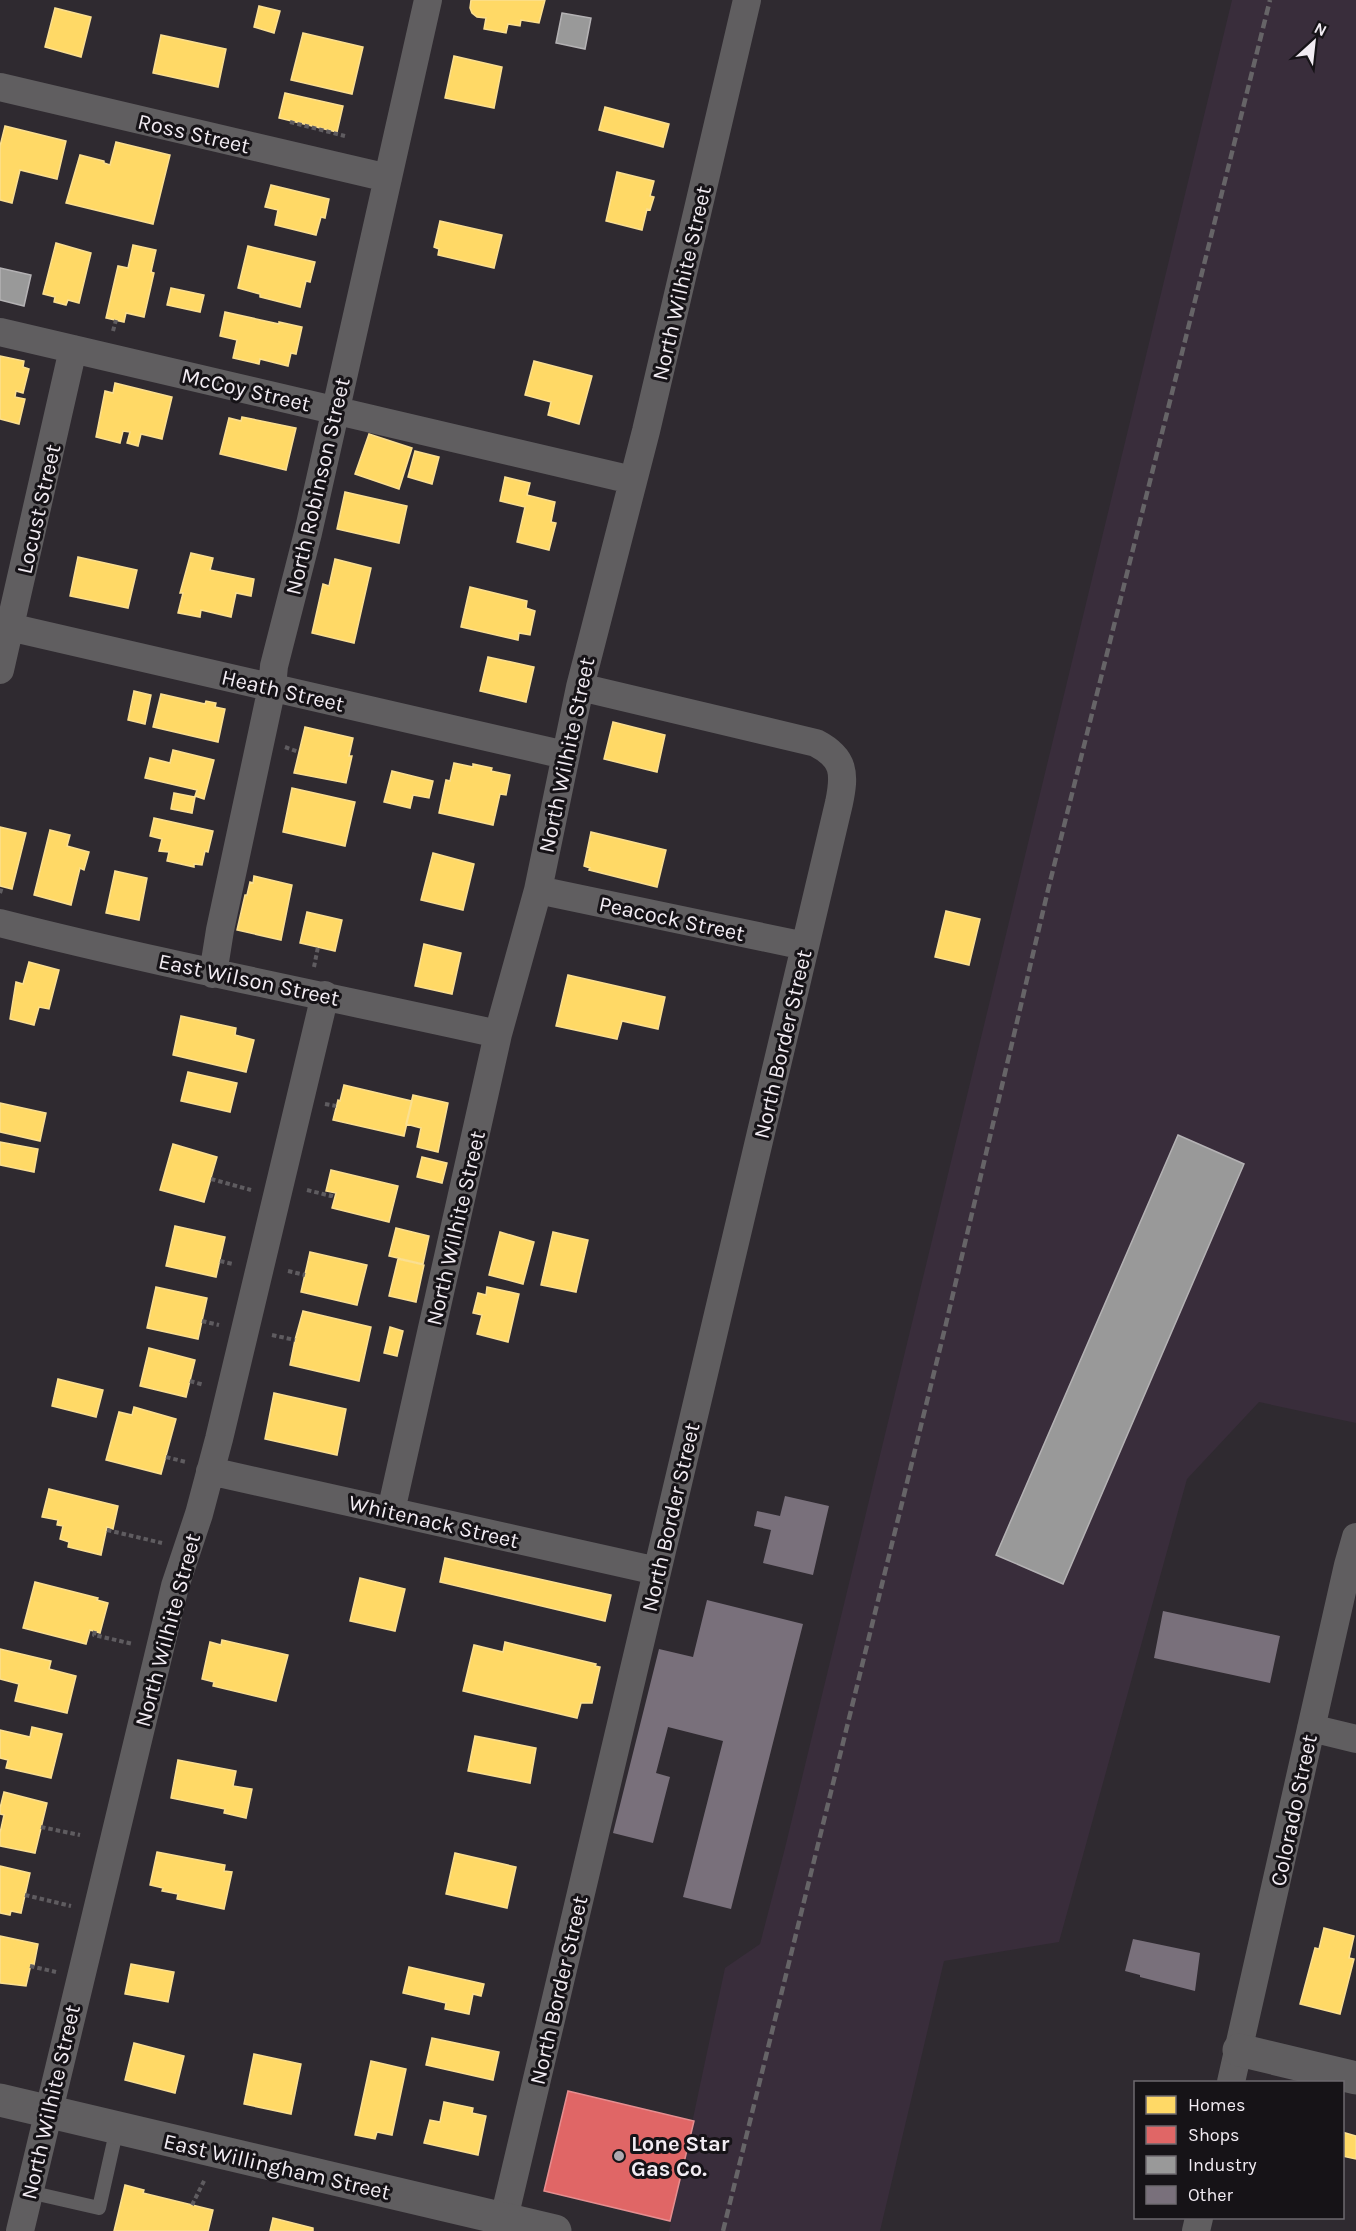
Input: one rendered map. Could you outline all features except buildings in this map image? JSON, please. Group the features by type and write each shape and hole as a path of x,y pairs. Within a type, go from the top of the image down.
{"street":[{"name":"North Robinson Street","path":"213,974 220,930 272,687 274,666 300,568 428,0"},
{"name":"North Wilhite Street","path":"392,1511 498,1034 538,890 580,687 646,431 743,1"},
{"name":"Ross Street","path":"0,87 388,178"},
{"name":"McCoy Street","path":"0,332 632,480"},
{"name":"Locust Street","path":"0,670 5,627 73,348"},
{"name":"Heath Street","path":"5,627 566,755"},
{"name":"North Border Street","path":"503,2225 839,803 843,773 837,760 827,749 816,743 580,687"},
{"name":"Peacock Street","path":"538,890 805,946"},
{"name":"East Wilson Street","path":"0,925 213,974 297,992 325,995 498,1034"},
{"name":"North Wilhite Street","path":"20,2231 175,1586 290,1193 325,995"},
{"name":"Whitenack Street","path":"210,1471 657,1572"},
{"name":"Colorado Street","path":"1232,2081 1356,1537"},
{"path":"1311,1728 1356,1739"},
{"path":"1239,2050 1356,2078"},
{"name":"East Willingham Street","path":"0,2100 503,2225 555,2231"}],"lane":[{"path":"29,2192 99,2208 117,2128"}],"path":[{"path":"290,122 345,136"},
{"path":"0,893 2,886"},
{"path":"211,1179 290,1193 331,1196 332,1192"},
{"path":"220,1261 235,1265"},
{"path":"202,1322 221,1326"},
{"path":"269,1334 295,1340"},
{"path":"190,1381 207,1386"},
{"path":"107,1530 187,1550"},
{"path":"95,1632 94,1635 160,1650"},
{"path":"41,1827 80,1835"},
{"path":"25,1895 96,1912"}],"shaded area":[{"path":"1232,0 1356,0 1356,1423 1259,1402 1187,1479 1059,1942 944,1961 880,2231 669,2231 725,1968 760,1944 785,1848"}],"railway":[{"path":"723,2231 945,1328 1048,890 1270,0"}],"place":[{"name":"Lone Star Gas Co.","path":"619,2156"}]}
